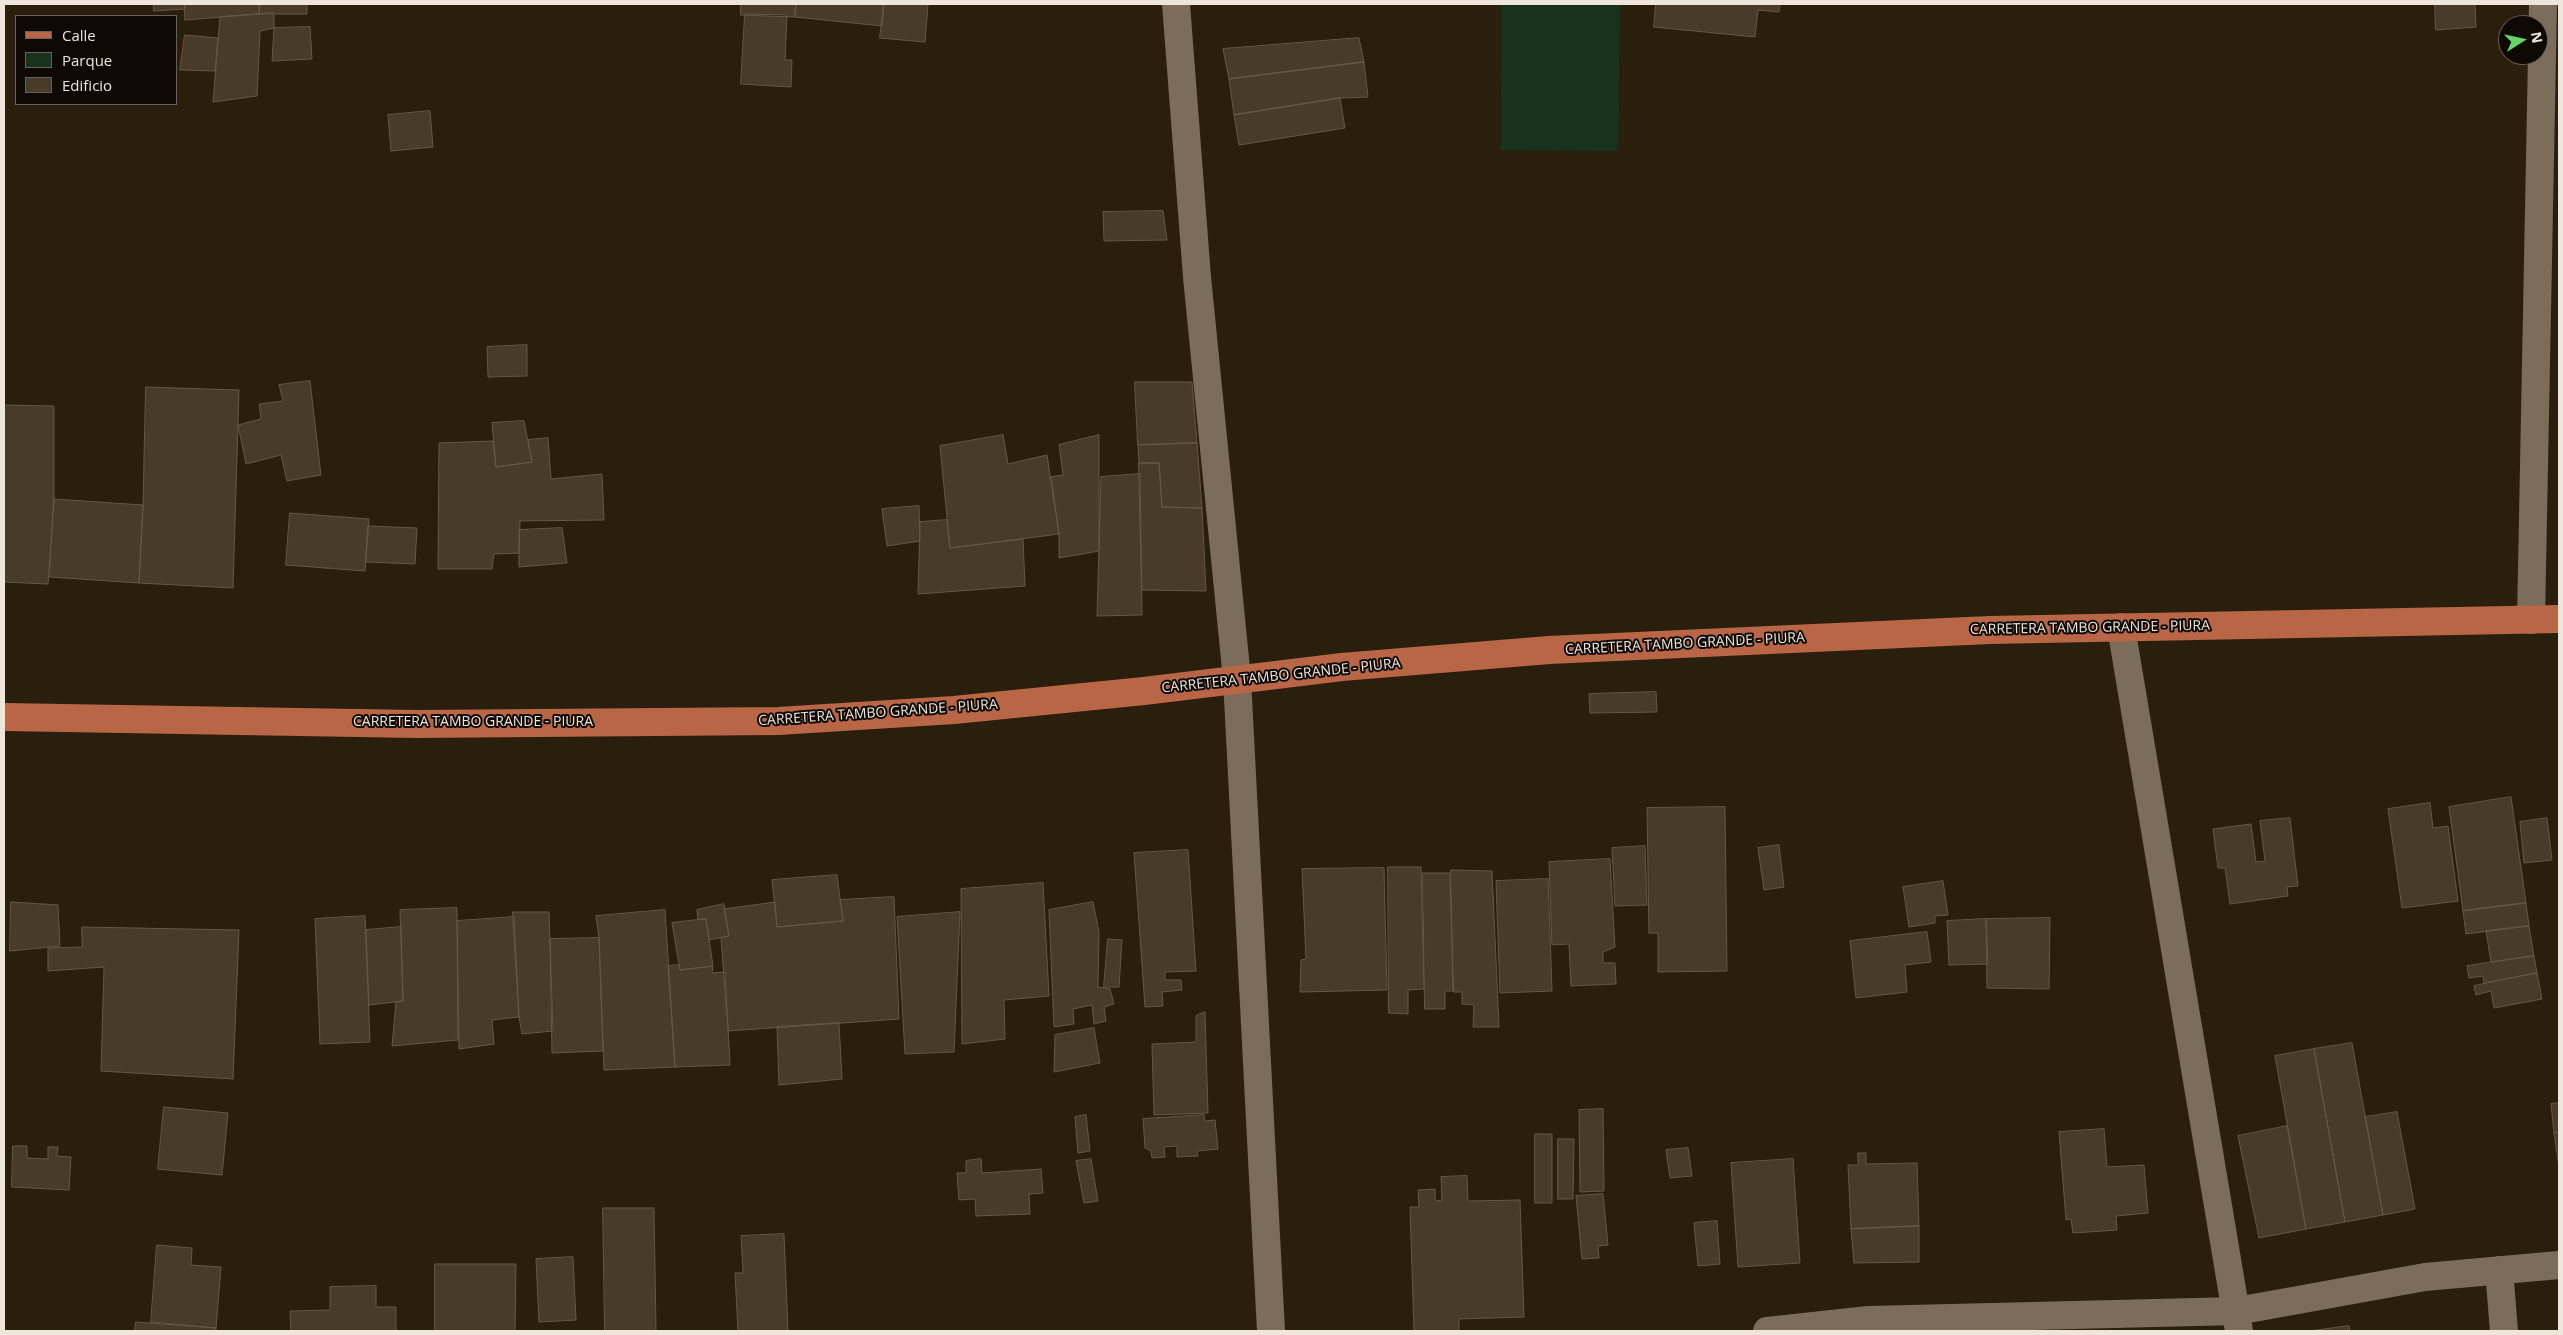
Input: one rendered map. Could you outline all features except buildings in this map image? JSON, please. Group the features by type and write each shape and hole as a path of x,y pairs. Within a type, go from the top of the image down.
{"main road":[{"name":"CARRETERA TAMBO GRANDE - PIURA","path":"4,717 417,724 778,721 954,710 1342,667 1549,650 1990,630 2559,619"}],"street":[{"path":"1176,4 1197,277 1237,679 1271,1331"},
{"path":"2531,620 2543,4"},
{"path":"2120,627 2238,1321"},
{"path":"1767,1331 1869,1320 2238,1321 2425,1277 2559,1265"},
{"path":"2500,1270 2504,1331"}],"green space":[{"path":"1502,4 1620,4 1618,151 1501,150"}]}
